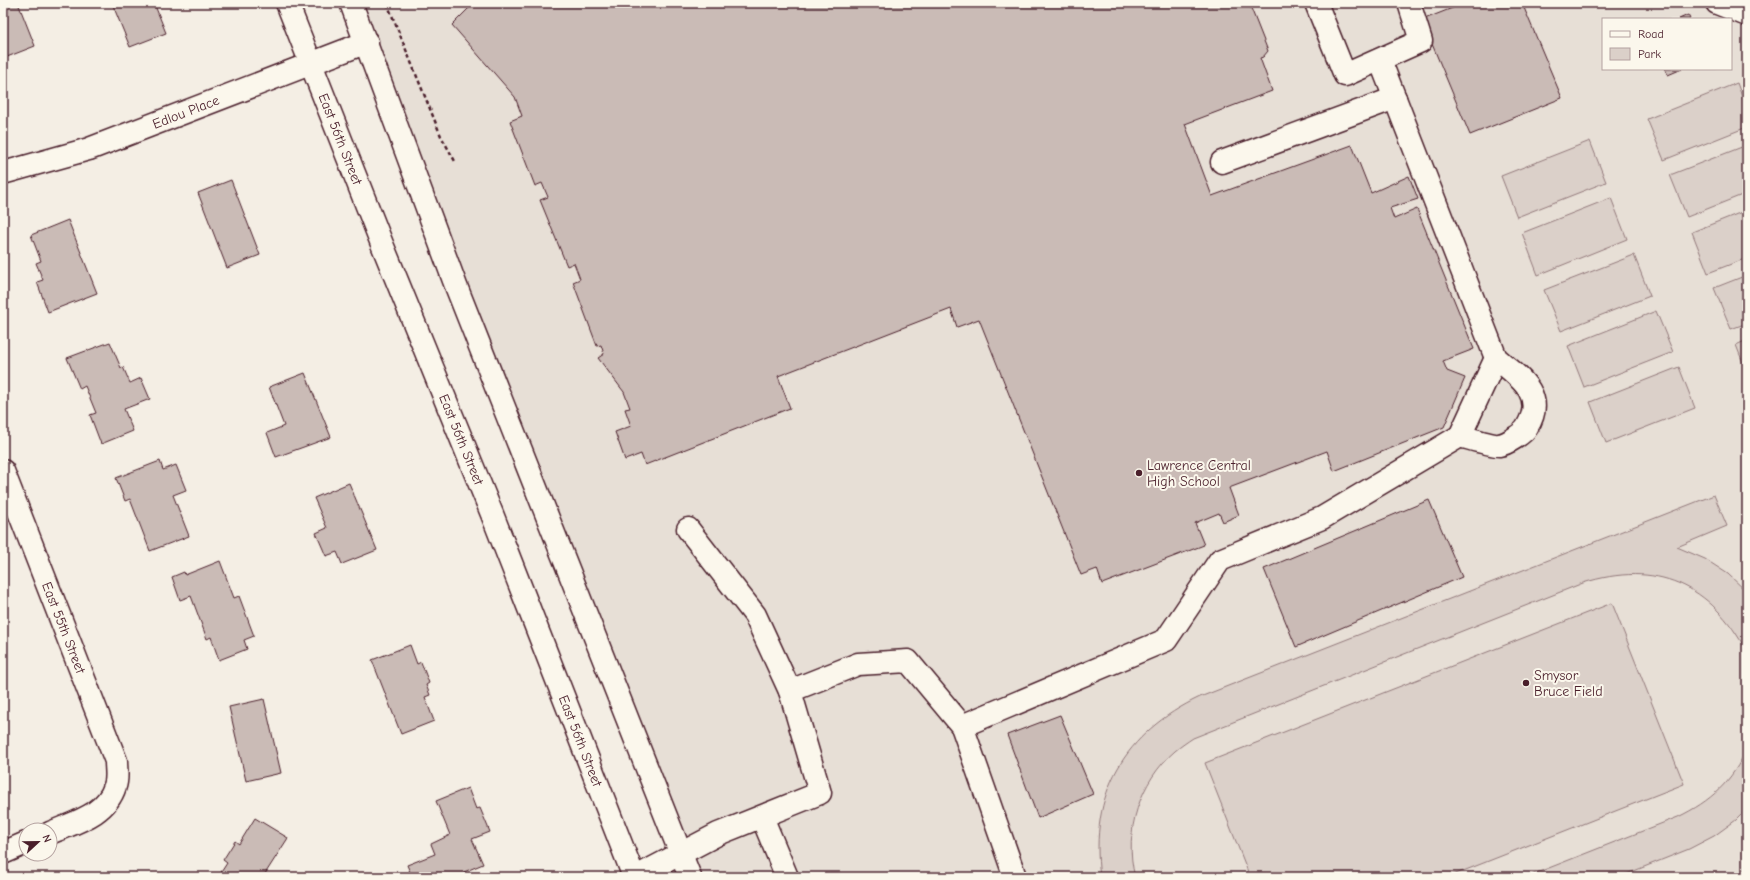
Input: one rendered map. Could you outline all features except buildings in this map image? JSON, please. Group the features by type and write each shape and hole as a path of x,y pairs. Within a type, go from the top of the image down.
{"main road":[{"name":"East 56th Street","path":"287,3 492,514 635,877"},
{"path":"351,3 367,42 456,286 690,877"},
{"path":"1316,3 1345,75 1421,41 1409,3"},
{"path":"1717,3 1747,15"},
{"name":"Edlou Place","path":"3,173 89,149 367,42"},
{"path":"1380,60 1496,358 1521,378 1534,397 1534,417 1524,433 1499,445 1460,436"},
{"path":"1222,162 1394,98"},
{"path":"962,726 1166,640 1220,560 1322,518 1460,436 1496,358"},
{"name":"East 55th Street","path":"3,471 116,761 117,774 115,786 110,798 97,812 58,829"},
{"path":"635,877 718,834 820,793 790,691 755,615 688,529"},
{"path":"790,691 858,664 908,661 962,726 1016,877"},
{"path":"762,817 787,877"},
{"path":"3,853 18,846"}],"path":[{"path":"387,3 441,136 456,163"}],"shaded area":[{"name":"Lawrence Central High School","path":"346,3 1747,3 1747,877 690,877"}],"green space":[{"path":"1737,83 1747,110 1747,127 1664,160 1647,119"},
{"path":"1590,141 1606,182 1517,217 1501,176"},
{"path":"1747,145 1747,193 1687,217 1670,175"},
{"path":"1611,198 1627,239 1538,275 1522,233"},
{"path":"1747,210 1747,258 1708,273 1692,232"},
{"path":"1634,255 1650,296 1561,331 1544,290"},
{"path":"1747,275 1747,323 1731,329 1714,288"},
{"path":"1656,311 1673,352 1584,387 1568,346"},
{"path":"1747,340 1747,373 1736,345"},
{"path":"1679,367 1695,408 1606,443 1590,402"},
{"path":"1714,495 1727,526 1677,547 1705,559 1728,574 1747,592 1747,652 1733,629 1716,609 1699,594 1679,583 1657,577 1634,575 1610,577 1583,583 1193,738 1175,751 1163,763 1152,777 1137,808 1131,843 1135,877 1100,877 1098,847 1100,818 1107,793 1117,769 1132,748 1151,728 1173,712 1200,697"},
{"name":"Smysor Bruce Field","path":"1612,603 1684,784 1448,877 1250,877 1205,763"},
{"path":"1747,748 1747,809 1736,820 1714,836 1689,849 1619,877 1526,877 1690,811 1710,797 1727,781 1735,771"}],"place":[{"name":"Lawrence Central High School","path":"1139,473"},
{"name":"Smysor Bruce Field","path":"1526,683"}]}
